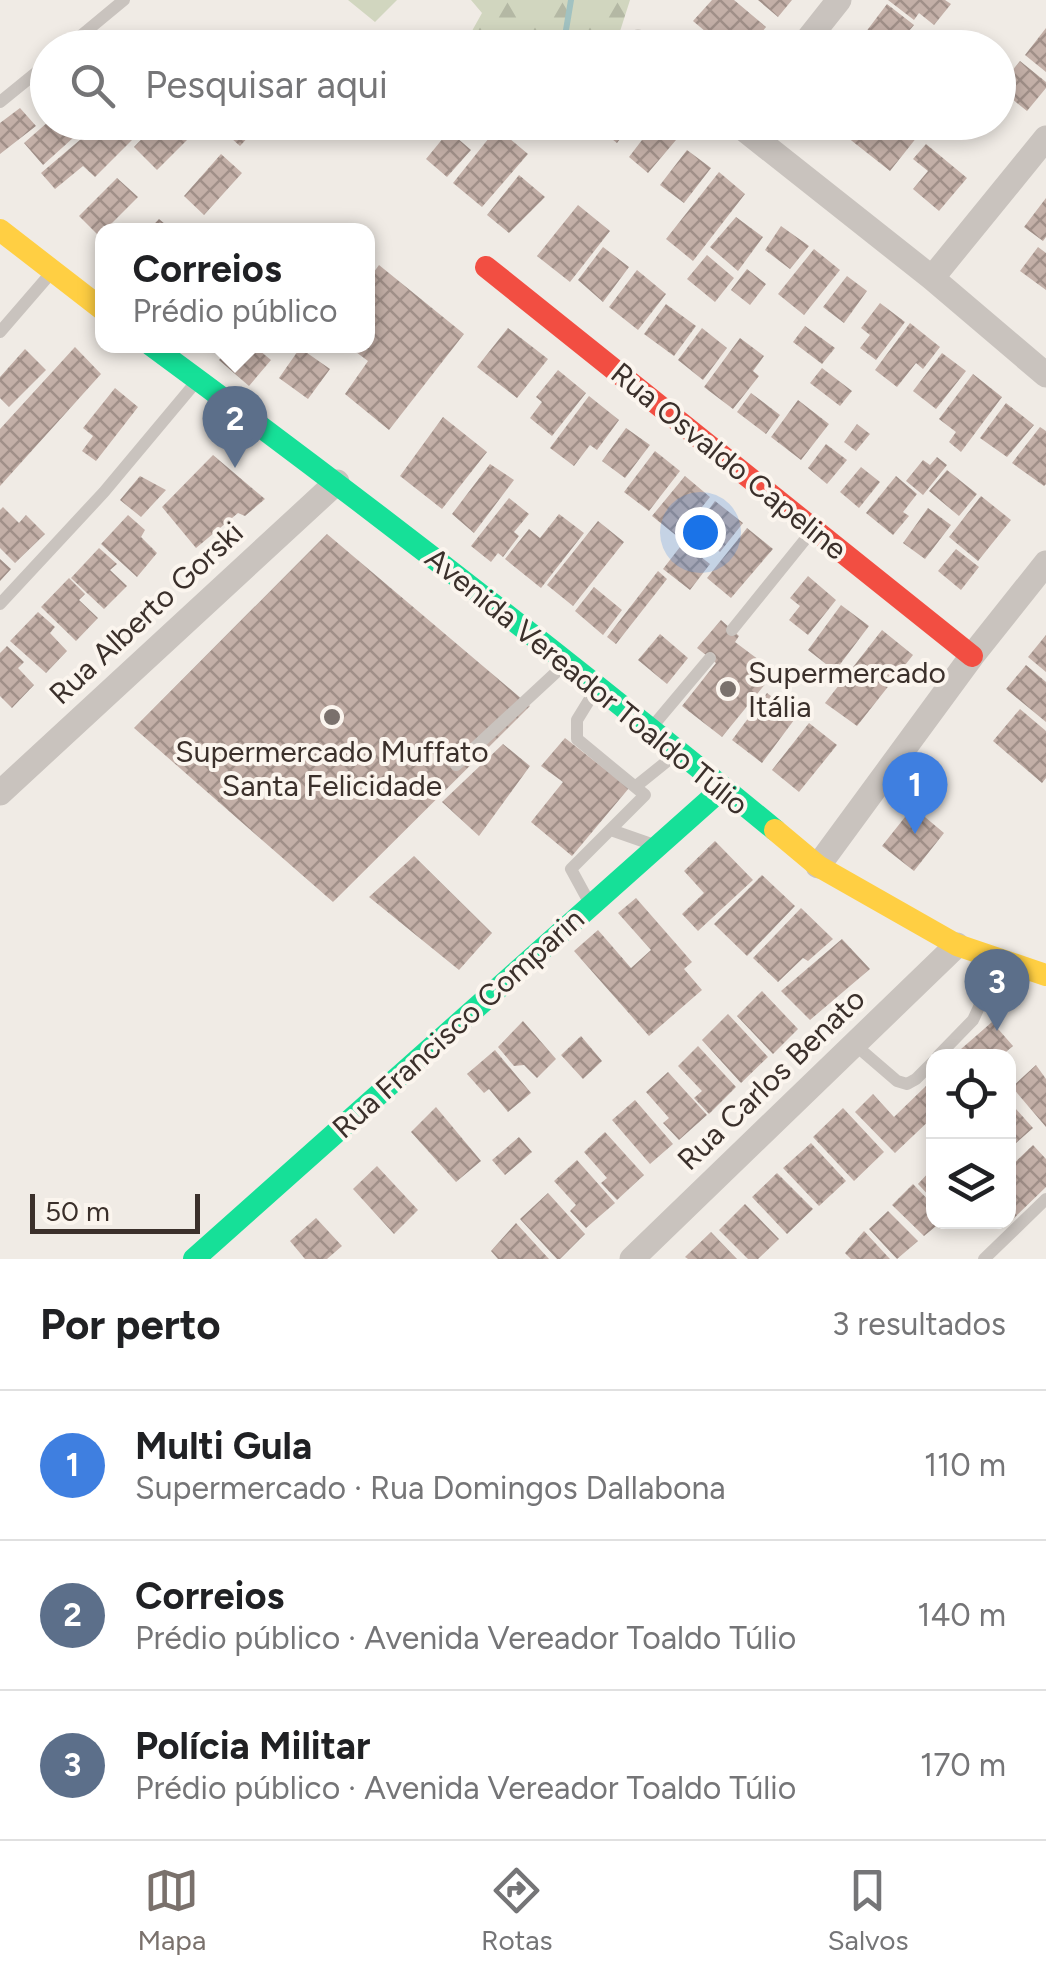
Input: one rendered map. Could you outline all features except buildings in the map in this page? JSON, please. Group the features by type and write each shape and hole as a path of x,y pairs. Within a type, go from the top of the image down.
{"street":[{"path":"816,30 840,0"},
{"path":"932,278 1046,138"},
{"path":"759,140 1046,375"},
{"path":"0,230 95,303"},
{"name":"Rua Osvaldo Capeline","path":"486,266 972,656"},
{"name":"Avenida Vereador Toaldo Túlio","path":"161,353 337,482 680,751 818,866 956,945 1046,975"},
{"name":"Rua Alberto Gorski","path":"0,793 337,482"},
{"path":"818,866 972,656 1046,563"},
{"name":"Rua Francisco Comparin","path":"194,1259 722,788"},
{"name":"Rua Carlos Benato","path":"632,1259 956,945"}],"lane":[{"path":"88,30 124,0"},
{"path":"0,102 30,78"},
{"path":"0,332 52,271"},
{"path":"0,604 104,492 198,380"},
{"path":"732,630 813,529"},
{"path":"650,728 710,658"},
{"path":"456,764 566,664"},
{"path":"590,905 571,869 646,795 577,739 577,720 597,687"},
{"path":"636,787 680,751"},
{"path":"611,830 656,847"},
{"path":"945,1049 972,1020 1000,961"},
{"path":"854,1044 897,1081 907,1084 926,1069"},
{"path":"984,1259 1046,1199"}],"green space":[{"path":"348,0 397,0 375,22"},
{"path":"471,0 630,0 620,30 472,30 482,13"}],"waterway":[{"path":"566,30 571,0"}],"traffic: fast":[{"path":"161,353 467,584 775,830"},
{"path":"194,1259 723,788"}],"traffic: slow":[{"path":"0,230 95,304"},
{"path":"775,830 818,866 957,945 1046,975"}],"traffic: jam":[{"path":"486,267 972,656"}],"place":[{"name":"Correios","path":"235,468"},
{"name":"Supermercado Itália","path":"728,689"},
{"name":"Supermercado Muffato Santa Felicidade","path":"332,717"},
{"name":"Multi Gula","path":"915,834"},
{"name":"Polícia Militar","path":"997,1031"}]}
